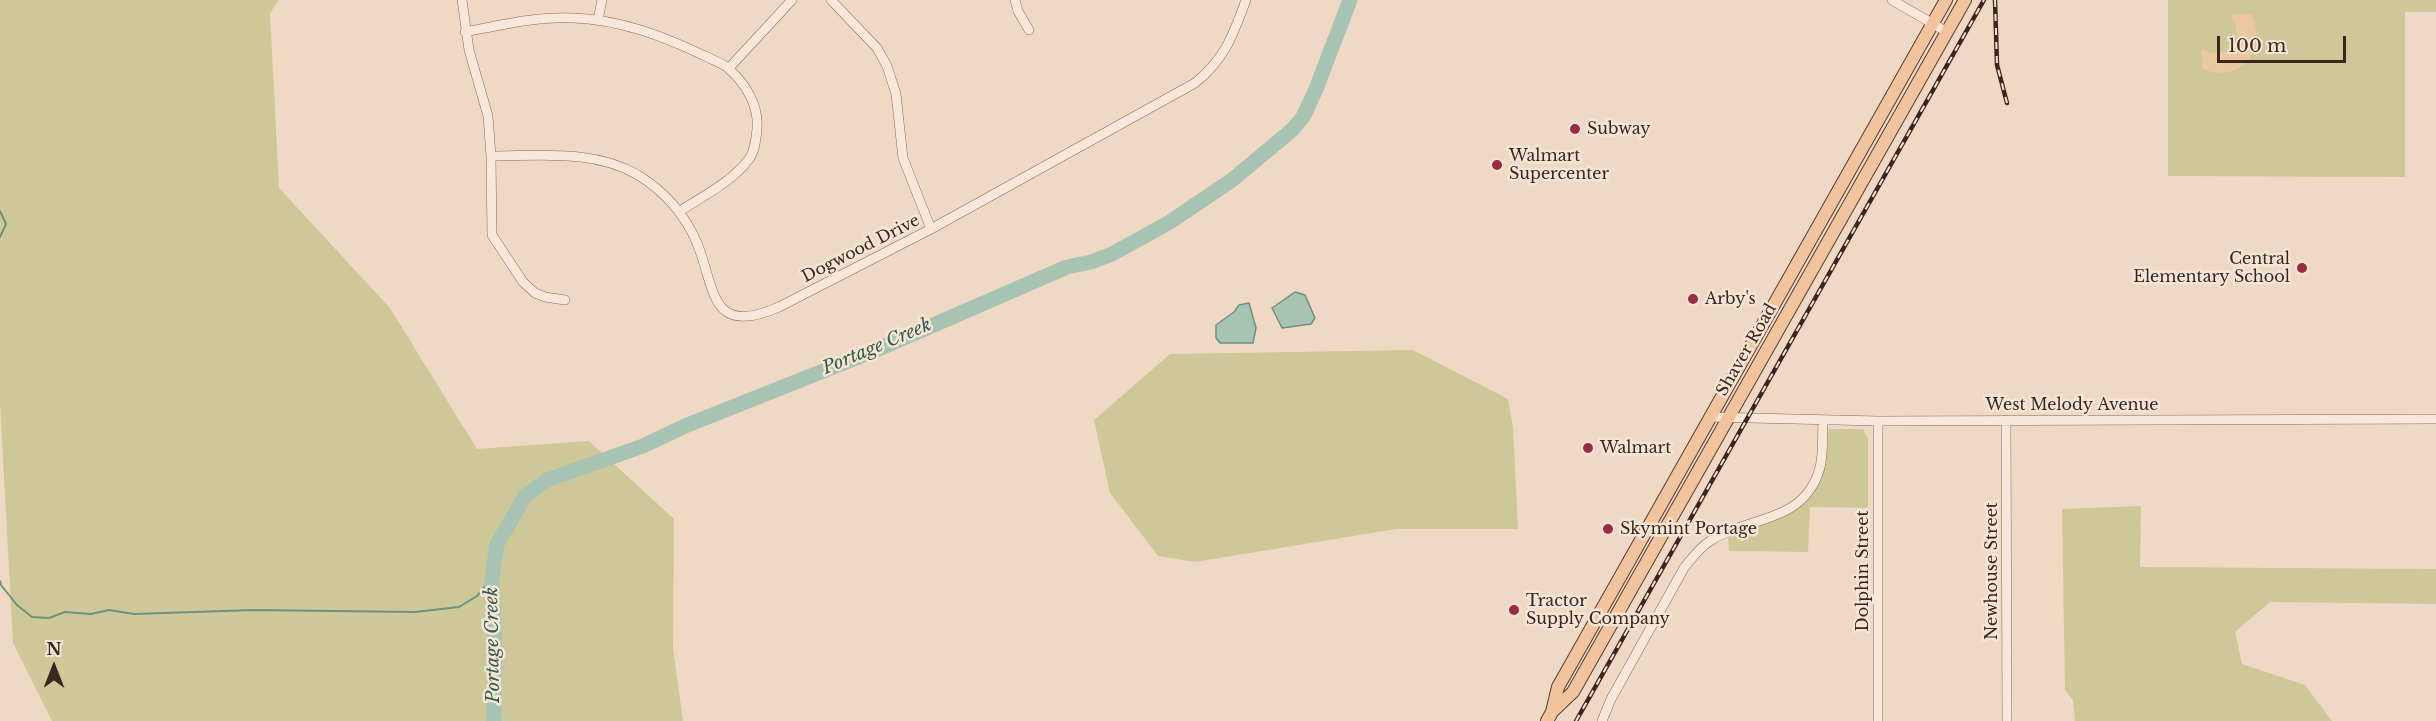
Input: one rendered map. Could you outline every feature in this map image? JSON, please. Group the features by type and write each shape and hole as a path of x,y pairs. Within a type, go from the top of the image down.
{"main road":[{"name":"Shaver Road","path":"1549,717 1558,687 1946,0"},
{"name":"Shaver Road","path":"1549,717 1573,692 1965,0"}],"street":[{"path":"462,0 465,32 488,116 492,234 523,282 535,293 565,300"},
{"path":"598,20 602,0"},
{"path":"729,68 792,0"},
{"path":"831,0 877,48 887,66 896,94 903,158 931,230"},
{"path":"1015,0 1018,11 1029,30"},
{"name":"Dogwood Drive","path":"491,156 580,156 612,162 652,185 680,211 697,242 715,300 730,315 754,316 779,307 931,230 1195,83 1221,58 1230,42 1246,0"},
{"path":"1892,0 1947,32"},
{"path":"465,32 539,19 598,20 642,29 729,68 751,96 756,110 756,141 751,157 730,178 680,211"},
{"name":"West Melody Avenue","path":"1709,417 1878,421 2436,419"},
{"path":"1602,721 1611,699 1684,568 1700,549 1725,534 1788,511 1807,494 1819,473 1823,420"},
{"name":"Newhouse Street","path":"2006,420 2007,721"},
{"name":"Dolphin Street","path":"1878,421 1878,721"}],"shaded area":[{"path":"0,0 279,0 270,13 279,188 390,308 477,449 589,441 674,519 673,648 683,721 52,721 13,643 0,403"},
{"path":"2168,0 2436,0 2436,12 2405,12 2405,177 2168,176"},
{"path":"1295,292 1305,295 1315,318 1311,324 1282,328 1272,308"},
{"path":"1249,303 1256,328 1253,343 1220,343 1216,338 1216,325 1234,312 1239,305"},
{"path":"1413,350 1508,399 1513,427 1518,529 1396,529 1195,562 1158,556 1110,493 1094,420 1170,354"},
{"path":"1829,429 1863,429 1868,439 1868,508 1810,507 1808,552 1729,551 1728,538 1788,513 1811,493 1820,479 1826,461"},
{"path":"2141,506 2140,567 2436,569 2436,604 2270,602 2235,632 2242,664 2305,685 2332,721 2075,721 2073,700 2065,690 2062,509"}],"sand":[{"path":"2251,14 2256,39 2248,60 2239,68 2229,72 2217,73 2203,69 2201,48 2211,53 2233,52 2237,47 2236,24 2230,15"}],"waterway":[{"name":"Portage Creek","path":"494,721 495,651 492,578 497,544 526,495 547,480 643,446 685,426 876,350 1067,267 1091,262 1112,254 1170,222 1232,180 1292,130 1303,117 1350,0"},
{"path":"0,211 6,224 0,237"},
{"path":"0,581 17,605 32,617 49,618 65,612 91,614 109,610 134,614 254,610 415,612 459,607 477,596 492,578"}],"railway":[{"path":"1576,721 1984,0"},
{"path":"1995,0 1997,65 2007,103"}],"place":[{"name":"Subway","path":"1575,129"},
{"name":"Walmart Supercenter","path":"1497,165"},
{"name":"Central Elementary School","path":"2302,268"},
{"name":"Arby's","path":"1693,299"},
{"name":"Walmart","path":"1588,448"},
{"name":"Skymint Portage","path":"1608,529"},
{"name":"Tractor Supply Company","path":"1514,610"}]}
